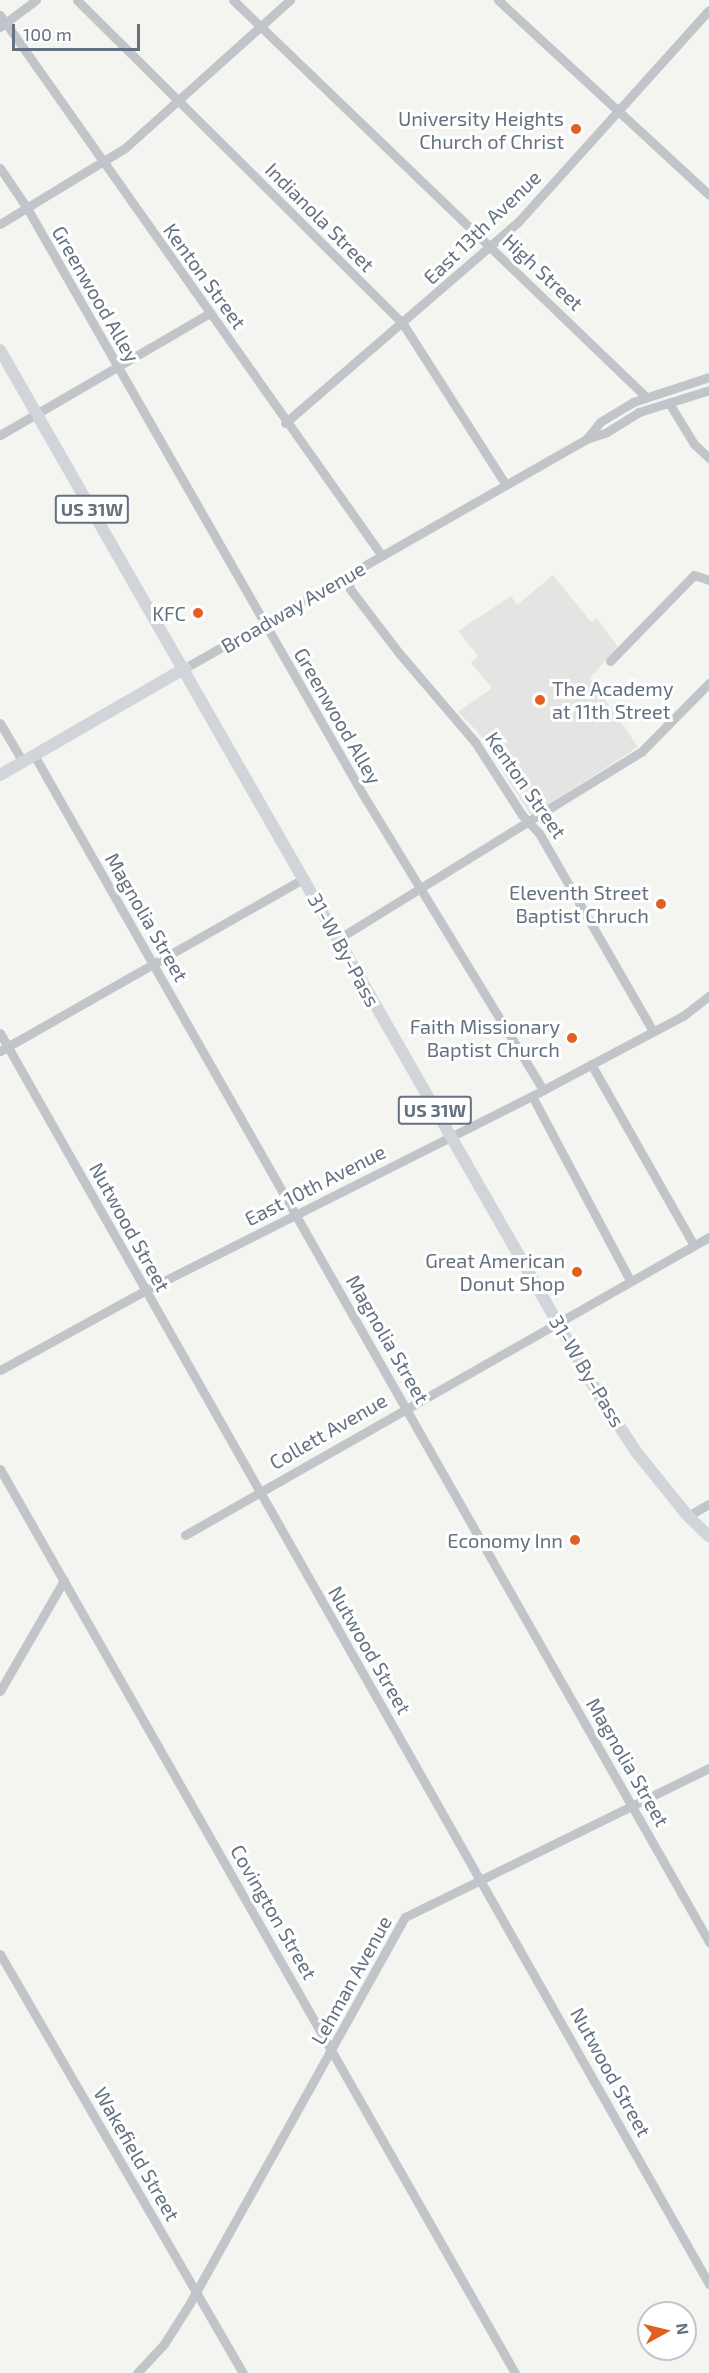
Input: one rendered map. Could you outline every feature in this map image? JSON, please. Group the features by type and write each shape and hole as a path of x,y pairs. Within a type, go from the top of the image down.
{"main road":[{"name":"31-W By-Pass","path":"0,350 185,668 557,1321 637,1453 688,1516 709,1536"},
{"name":"Broadway Avenue","path":"0,775 185,668"}],"street":[{"path":"3,25 36,0"},
{"name":"Indianola Street","path":"76,0 180,100 403,324 506,485"},
{"name":"High Street","path":"233,0 646,397"},
{"path":"0,224 105,161 180,100 290,0"},
{"path":"498,0 709,195"},
{"name":"East 13th Avenue","path":"285,423 491,248 620,112 709,10"},
{"name":"Kenton Street","path":"0,15 3,25 105,161 285,423 382,556"},
{"name":"Greenwood Alley","path":"0,168 27,208 421,890 543,1090"},
{"path":"0,435 210,313"},
{"name":"Broadway Avenue","path":"586,439 600,422 646,397 709,377"},
{"name":"Broadway Avenue","path":"185,668 266,625 586,439 607,432 639,412 709,390"},
{"path":"669,403 694,444 709,458"},
{"path":"610,661 694,575 709,580"},
{"name":"Kenton Street","path":"347,576 350,589 399,653 488,759 562,873 653,1031"},
{"path":"338,939 530,824 651,745 709,683"},
{"path":"0,723 23,762"},
{"name":"Magnolia Street","path":"34,755 709,1941"},
{"path":"4,1049 304,878"},
{"name":"East 10th Avenue","path":"0,1370 146,1290 532,1096 708,999"},
{"name":"Nutwood Street","path":"0,1033 4,1049 146,1290 257,1492 482,1879 709,2284"},
{"path":"591,1064 694,1245"},
{"path":"532,1096 630,1280"},
{"name":"Collett Avenue","path":"186,1534 557,1321 709,1237"},
{"name":"Covington Street","path":"0,1469 515,2373"},
{"path":"688,1516 709,1504"},
{"path":"0,1691 64,1580"},
{"name":"Lehman Avenue","path":"137,2373 164,2344 196,2292 405,1917 709,1768"},
{"name":"Wakefield Street","path":"0,1954 243,2373"}],"shaded area":[{"name":"The Academy at 11th Street","path":"553,575 591,622 597,618 618,647 590,678 638,747 531,816 477,731 458,712 492,688 471,663 478,656 458,631 511,596 517,605"}],"place":[{"name":"University Heights Church of Christ","path":"576,129"},
{"name":"KFC","path":"198,613"},
{"name":"The Academy at 11th Street","path":"540,700"},
{"name":"Eleventh Street Baptist Chruch","path":"661,904"},
{"name":"Faith Missionary Baptist Church","path":"572,1038"},
{"name":"Great American Donut Shop","path":"577,1272"},
{"name":"Economy Inn","path":"575,1540"}]}
